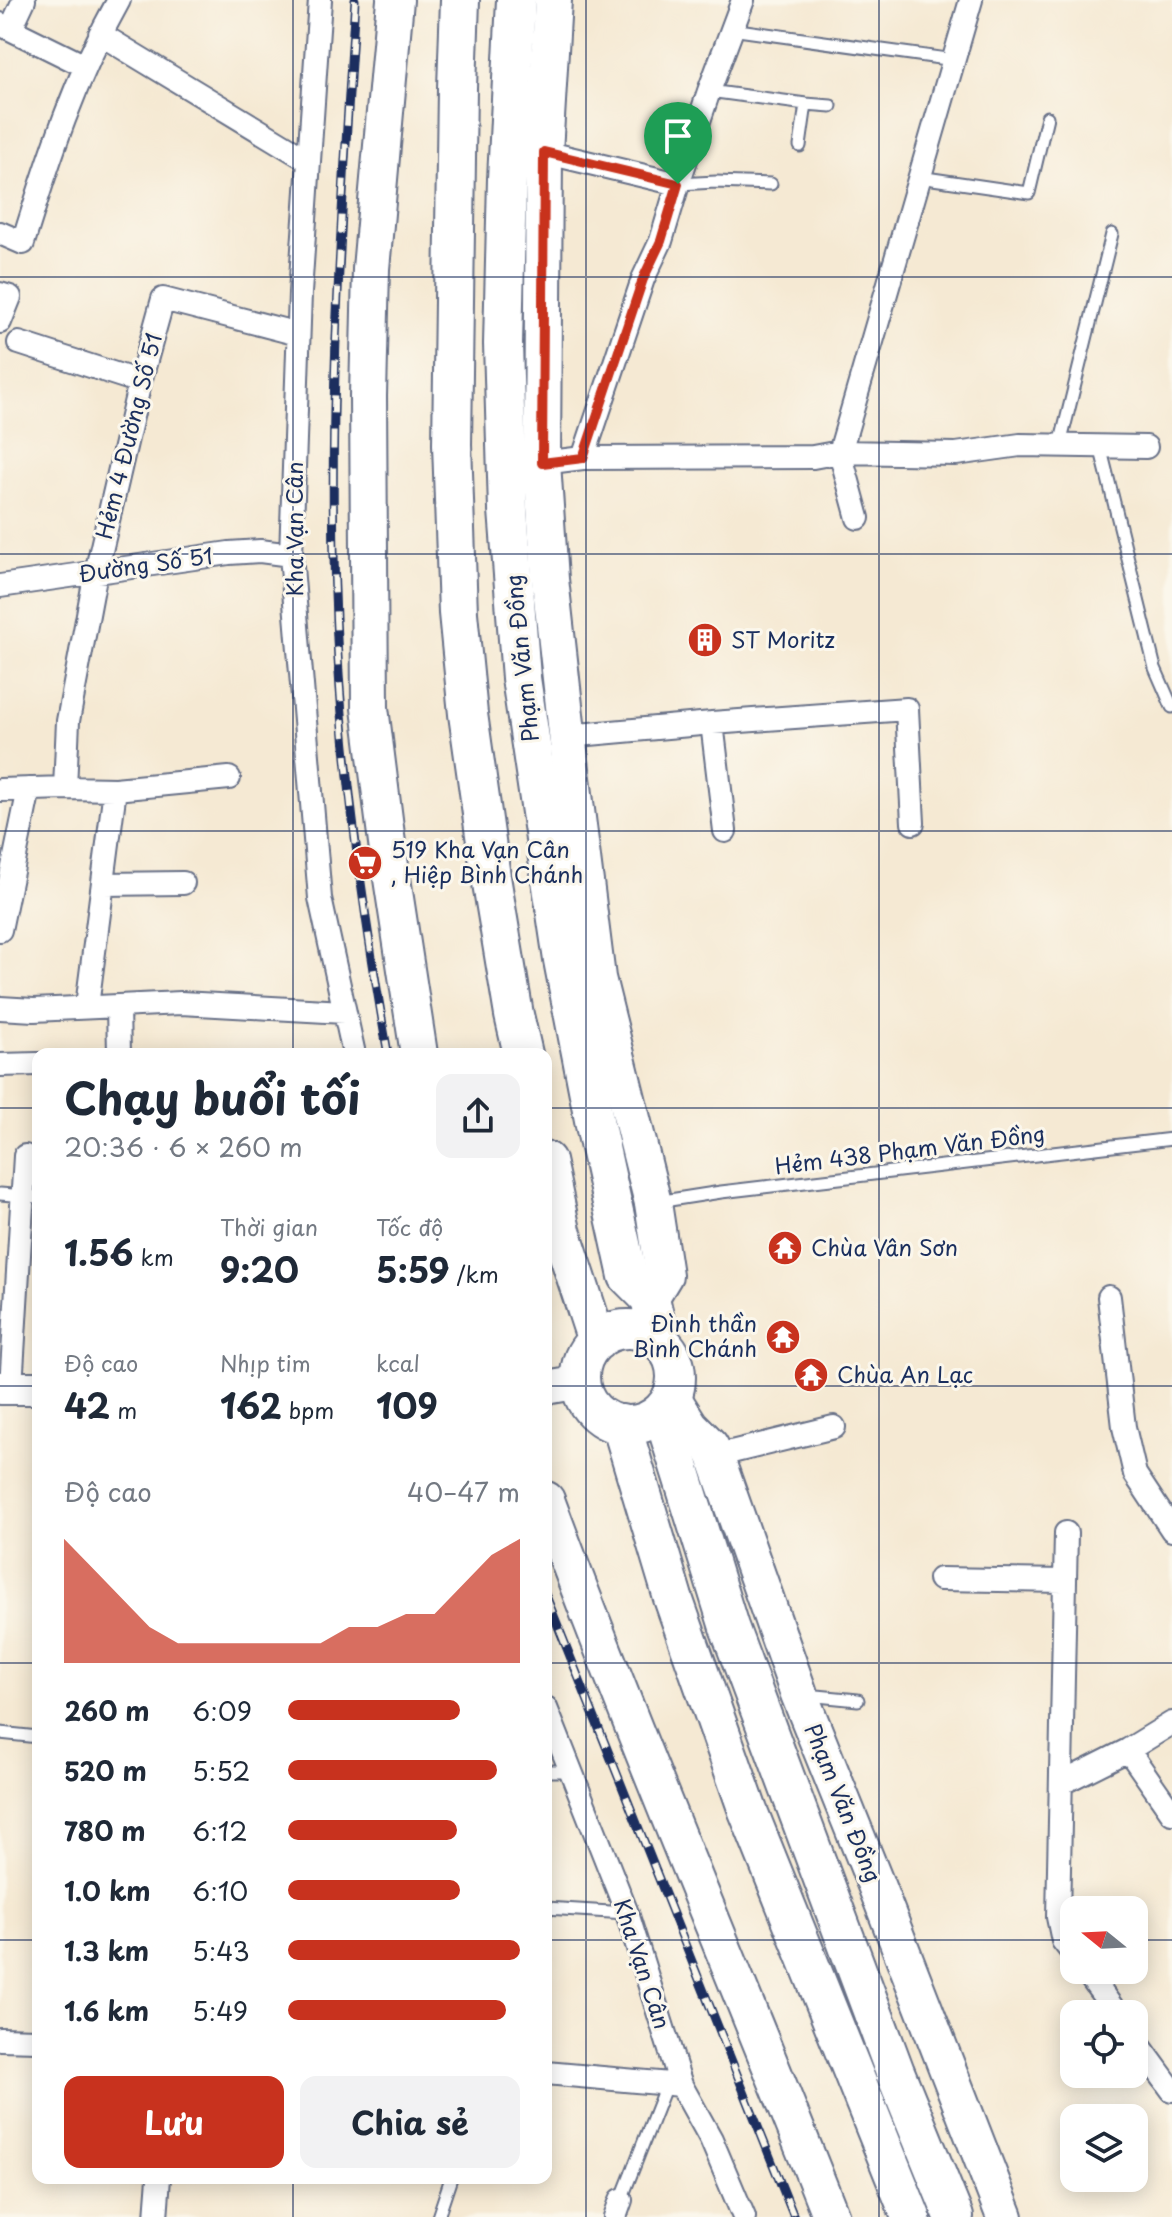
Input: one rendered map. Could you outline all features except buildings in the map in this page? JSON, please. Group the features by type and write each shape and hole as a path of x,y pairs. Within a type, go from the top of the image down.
{"highway":[{"path":"460,0 452,444 458,613 468,714 491,877 522,1048"},
{"name":"Phạm Văn Đồng","path":"516,0 503,344 508,510 521,678 563,960 595,1125 628,1276 650,1298 660,1341"},
{"path":"552,1189 561,1231 597,1341"},
{"path":"625,1329 642,1331 660,1341 667,1348 675,1366 676,1381 667,1404 645,1421 621,1424 608,1420 594,1409 584,1395 564,1385 597,1341 611,1332 625,1329"},
{"name":"Phạm Văn Đồng","path":"667,1404 733,1639 895,2072 954,2217"},
{"path":"621,1424 673,1598 748,1811 911,2217"}],"main road":[{"path":"395,0 371,269 368,396 370,708 418,1048"},
{"name":"Phạm Văn Đồng","path":"553,0 544,152 542,463 550,579 597,978 653,1203 664,1275 650,1298"},
{"name":"Phạm Văn Đồng","path":"667,1404 710,1446 715,1456 799,1694 1005,2217"},
{"path":"552,1516 594,1629 831,2217"}],"street":[{"path":"24,0 6,26 85,66"},
{"path":"0,233 23,243 53,147 85,66 119,0"},
{"name":"Kha Vạn Cân","path":"320,0 298,334 291,555 320,898 353,1048"},
{"path":"583,458 743,0"},
{"path":"858,518 840,452 971,0"},
{"path":"100,34 308,160"},
{"path":"544,152 678,184"},
{"path":"0,294 10,297 0,322"},
{"name":"Hẻm 4 Đường Số 51","path":"65,788 68,721 96,573 140,382 163,299 298,334"},
{"path":"19,343 140,382"},
{"path":"542,463 583,458 813,457 840,452 956,454 1020,445 1146,447"},
{"name":"Đường Số 51","path":"0,586 229,553 260,551 291,555"},
{"path":"567,736 907,709 913,823"},
{"path":"712,723 725,831"},
{"path":"0,790 115,789 229,778"},
{"path":"0,930 29,789"},
{"path":"87,1006 115,789"},
{"path":"103,884 183,883"},
{"path":"0,1008 34,1010 181,1003 344,1012"},
{"path":"118,1007 119,1048"},
{"path":"0,1065 32,1064"},
{"path":"16,1388 20,1196 25,1156"},
{"path":"1109,1297 1124,1427 1135,1474 1172,1530"},
{"path":"715,1456 834,1427"},
{"path":"1060,1927 1066,1533"},
{"path":"940,1579 1064,1581"},
{"path":"1062,1783 1128,1750 1172,1723"},
{"name":"Kha Vạn Cân","path":"552,1724 627,1913 674,2085 711,2139 744,2217"},
{"path":"1128,1750 1172,1813"},
{"path":"0,2039 32,2040"},
{"path":"1148,2057 1172,2090"},
{"path":"552,2074 674,2085"},
{"path":"156,2217 159,2184"}],"lane":[{"path":"731,29 954,60"},
{"path":"709,91 831,106"},
{"path":"800,146 806,104"},
{"path":"918,177 1029,193 1047,117"},
{"path":"678,184 771,184"},
{"path":"1060,445 1112,234"},
{"path":"1100,445 1155,668 1172,707"},
{"name":"Hẻm 438 Phạm Văn Đồng","path":"653,1203 721,1192 1172,1139"},
{"path":"799,1694 858,1700"},
{"path":"0,1733 32,1736"},
{"path":"552,1771 569,1771"},
{"path":"552,1908 627,1913"},
{"path":"618,2208 674,2085"},
{"path":"438,2217 449,2184"}],"railway":[{"path":"355,0 336,329 334,576 351,808 387,1048"},
{"path":"552,1611 794,2217"}],"place":[{"name":"ST Moritz","path":"705,640"},
{"name":"519 Kha Vạn Cân , Hiệp Bình Chánh","path":"365,863"},
{"name":"Chùa Vân Sơn","path":"785,1248"},
{"name":"Đình thần Bình Chánh","path":"783,1337"},
{"name":"Chùa An Lạc","path":"811,1375"}],"route":[{"path":"544,152 678,184 661,241 643,279 583,458 542,463 544,152"}]}
